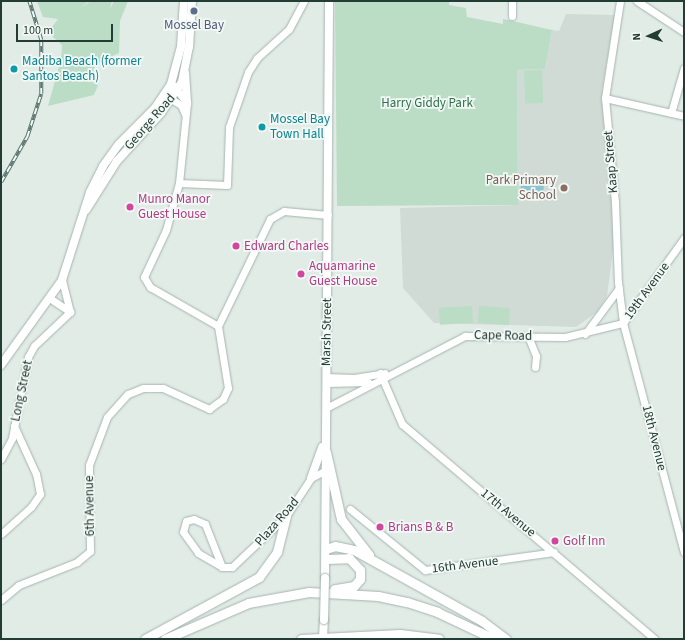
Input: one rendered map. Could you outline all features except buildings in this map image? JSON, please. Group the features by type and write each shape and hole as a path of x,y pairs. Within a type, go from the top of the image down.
{"main road":[{"path":"326,452 341,519 378,565"},
{"path":"145,639 259,577 277,552 286,516"},
{"path":"326,549 343,546 482,621 506,639"},
{"path":"166,639 248,603 309,592 344,588 360,579 360,570 353,560 326,559"},
{"path":"309,592 378,596 408,602 449,617 494,639"},
{"path":"301,639 400,634 439,639"}],"street":[{"name":"George Road","path":"175,86 181,46 184,1"},
{"name":"George Road","path":"1,365 51,300 62,280 86,211 90,192 110,156 168,97 185,73 192,1"},
{"path":"179,183 224,186 229,180 231,116 248,72 257,58 289,29 304,1"},
{"name":"Marsh Street","path":"323,638 326,559 329,1"},
{"path":"512,1 512,16"},
{"name":"Kaap Street","path":"620,1 605,98 618,288 623,323"},
{"path":"636,1 684,32"},
{"path":"671,113 684,68"},
{"path":"185,73 187,103 179,183 166,230 144,277 150,287 218,326 270,219 284,211 328,215"},
{"path":"175,86 187,103"},
{"path":"168,97 181,105 186,116"},
{"path":"605,98 684,116"},
{"name":"19th Avenue","path":"623,323 684,238"},
{"path":"62,280 70,312"},
{"path":"585,334 618,288"},
{"path":"51,300 70,312"},
{"name":"Long Street","path":"1,459 14,425 28,357 70,312"},
{"name":"Cape Road","path":"326,408 381,376 468,335 528,336 585,334 623,323"},
{"name":"18th Avenue","path":"623,323 684,552"},
{"name":"6th Avenue","path":"1,600 19,585 77,562 90,551 89,465 108,417 128,394 144,388 163,388 209,410 223,399 228,388 218,326"},
{"path":"528,336 536,356 535,367"},
{"name":"Cape Road","path":"326,380 381,376"},
{"name":"17th Avenue","path":"381,376 402,424 655,639"},
{"name":"Cape Road","path":"326,380 372,382"},
{"path":"311,478 320,463 326,423"},
{"path":"1,534 32,507 40,494 36,474 14,425"},
{"name":"Plaza Road","path":"222,567 238,564 286,516 311,478 326,470"},
{"name":"16th Avenue","path":"350,509 425,570 554,552"},
{"path":"194,519 206,524 222,567 198,553 188,542 183,532 186,521 194,519"}],"shaded area":[{"name":"Park Primary School","path":"566,14 615,15 602,90 608,162 605,169 609,170 614,242 607,296 597,312 576,327 434,323 403,288 400,208 518,205 517,70 545,69 552,30 559,31"}],"green space":[{"path":"37,1 89,1 80,8 91,1 112,1 110,9 114,1 128,1 120,21 119,53 94,65 98,85 94,95 48,106 61,59 62,45 53,37 52,27 58,19 43,17"},
{"name":"Harry Giddy Park","path":"335,1 449,1 449,5 466,8 467,17 503,24 503,19 552,30 545,69 517,70 518,205 337,206"},
{"path":"542,70 543,103 525,104 524,71"},
{"path":"472,306 473,323 440,325 439,308"},
{"path":"479,306 510,308 509,325 478,323"}],"water":[{"path":"521,179 544,180 544,193 521,192"}],"railway":[{"path":"1,182 27,137 41,94 41,40 29,1"}],"place":[{"name":"Mossel Bay","path":"194,11"},
{"name":"Madiba Beach (former Santos Beach)","path":"14,69"},
{"name":"Mossel Bay Town Hall","path":"262,127"},
{"name":"Park Primary School","path":"564,188"},
{"name":"Munro Manor Guest House","path":"130,207"},
{"name":"Edward Charles","path":"236,246"},
{"name":"Aquamarine Guest House","path":"301,274"},
{"name":"Brians B & B","path":"380,527"},
{"name":"Golf Inn","path":"555,541"}]}
